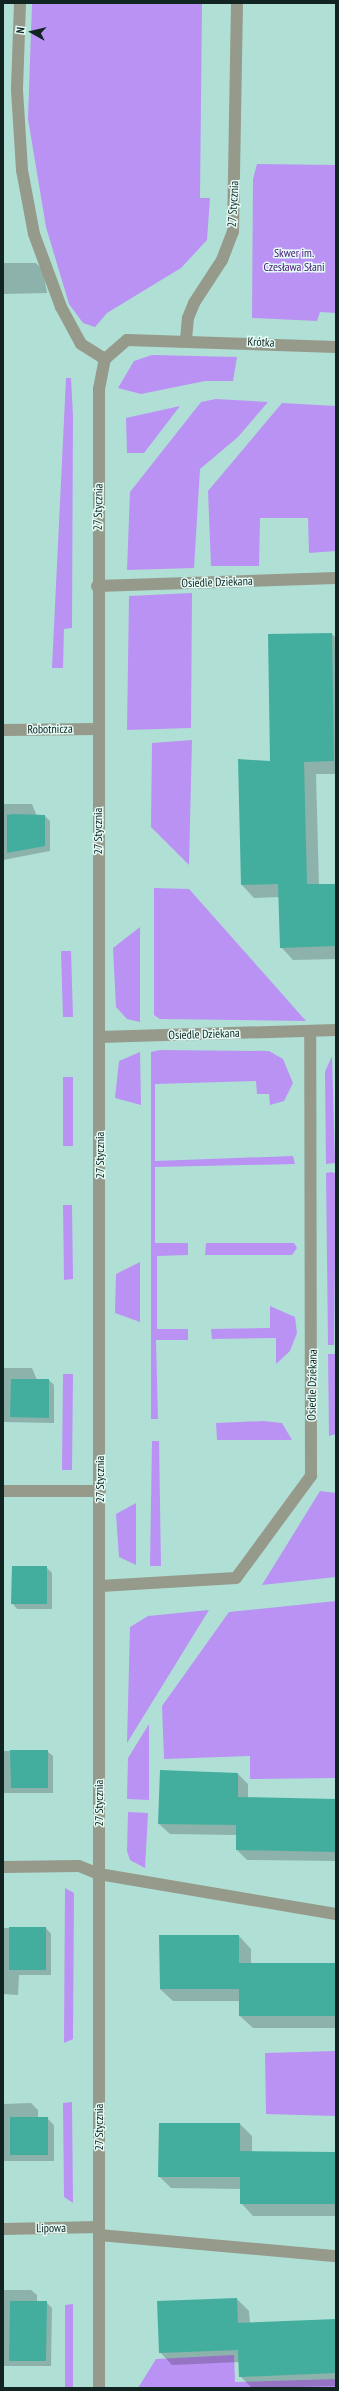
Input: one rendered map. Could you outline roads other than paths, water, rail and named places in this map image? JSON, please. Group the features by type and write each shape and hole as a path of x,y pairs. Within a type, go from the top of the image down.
{"street":[{"path":"20,3 18,90 22,170 34,234 61,307 81,344 105,359 127,340 186,340"},
{"name":"27 Stycznia","path":"186,340 188,318 194,303 222,260 233,232 237,3"},
{"name":"Krótka","path":"186,340 336,346"},
{"name":"27 Stycznia","path":"99,2388 100,1491 97,586 99,389 105,359"},
{"name":"Osiedle Dziekana","path":"97,586 336,578"},
{"name":"Robotnicza","path":"3,730 97,729"},
{"name":"Osiedle Dziekana","path":"99,1037 336,1030"},
{"name":"Osiedle Dziekana","path":"100,1586 236,1578 311,1476 310,1031"},
{"path":"3,1491 100,1491"},
{"path":"3,1867 79,1866 99,1874 336,1914"},
{"name":"Lipowa","path":"3,2229 99,2231 336,2256"}],"park label":[{"name":"Skwer im. Czesława Słani","path":"294,260"}]}
